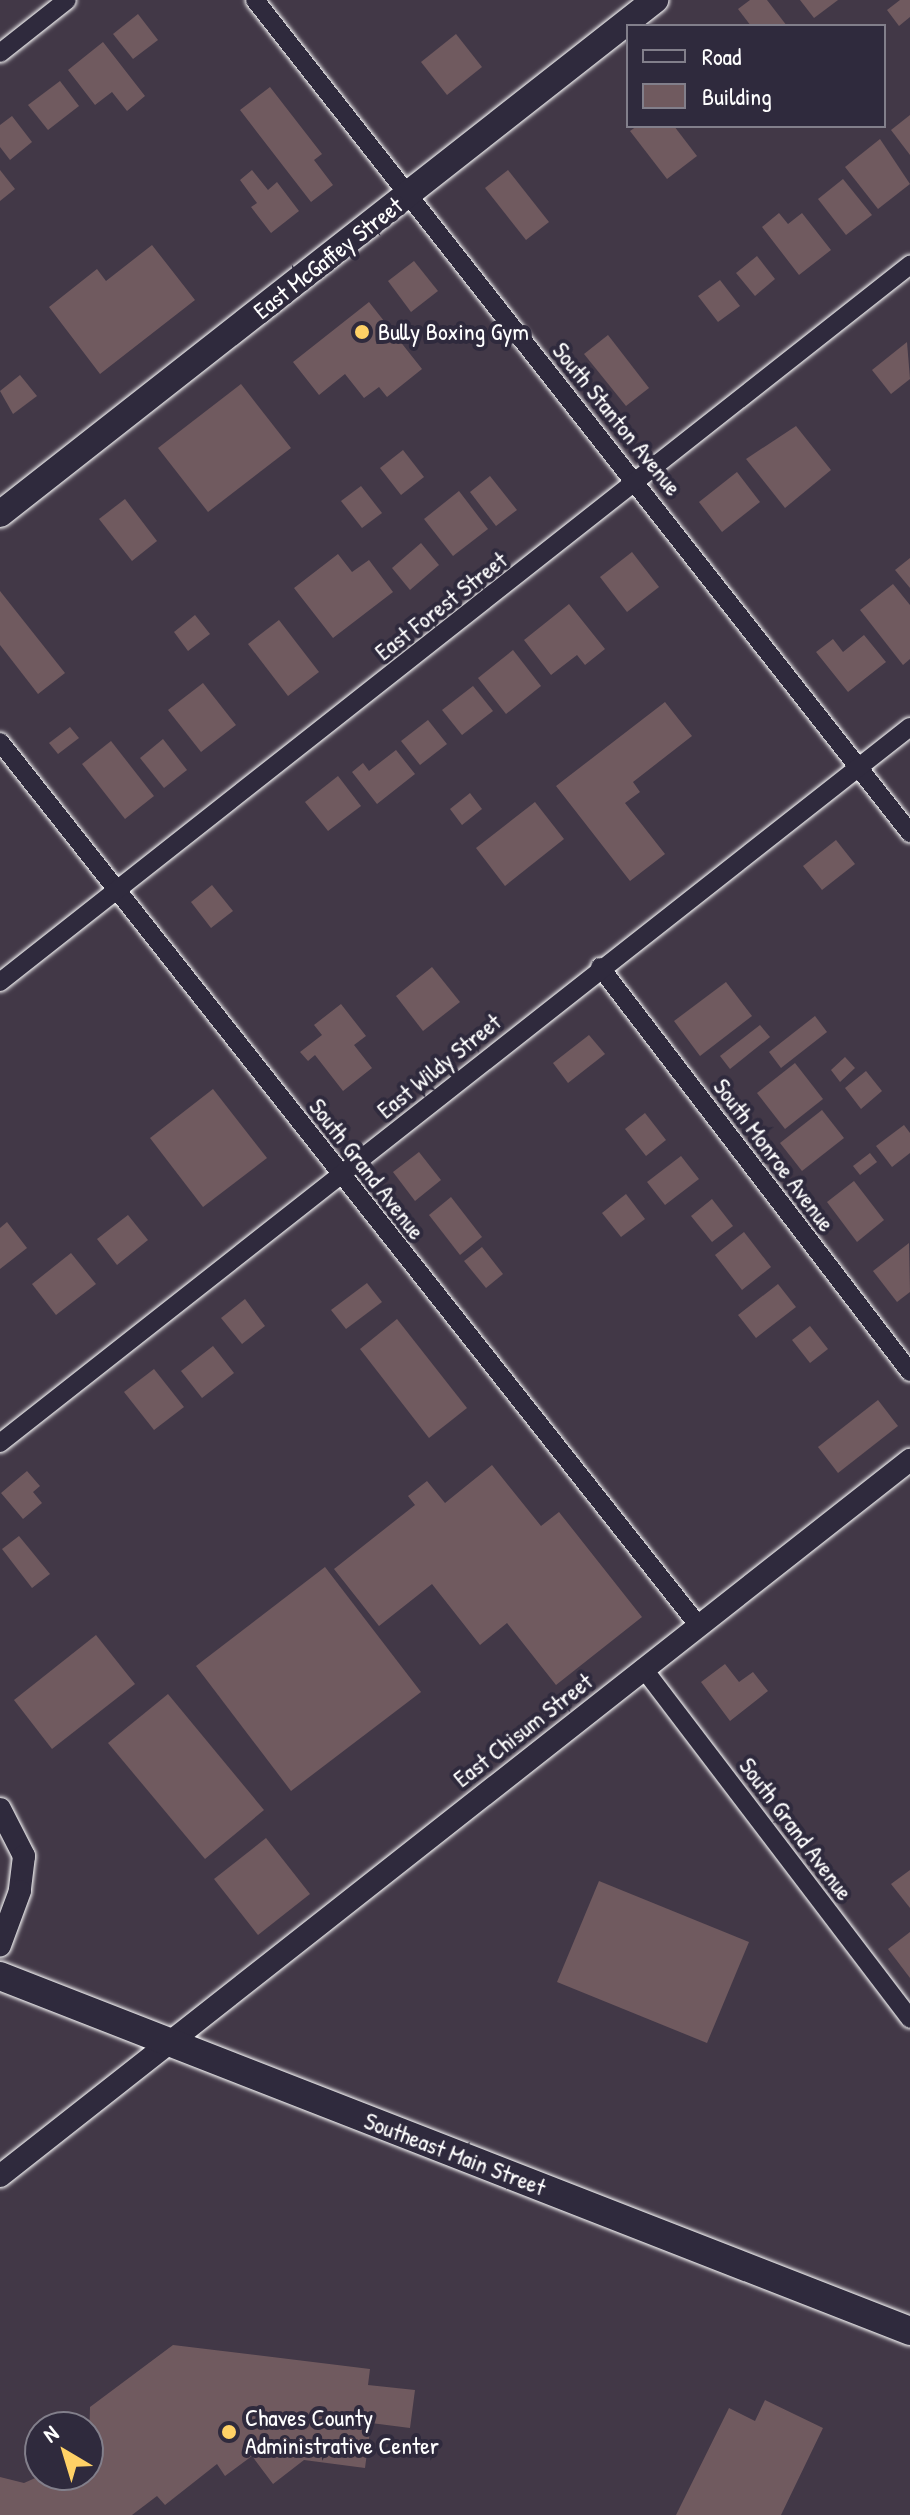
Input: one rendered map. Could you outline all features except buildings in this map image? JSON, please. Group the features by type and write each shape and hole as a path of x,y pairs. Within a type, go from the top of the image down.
{"main road":[{"name":"East McGaffey Street","path":"0,514 655,0"},
{"name":"Southeast Main Street","path":"0,1976 910,2331"}],"street":[{"path":"0,53 67,0"},
{"name":"South Stanton Avenue","path":"255,0 910,833"},
{"name":"East Forest Street","path":"0,982 910,265"},
{"name":"East Wildy Street","path":"0,1443 600,967 910,727"},
{"name":"South Grand Avenue","path":"0,742 698,1625"},
{"name":"South Monroe Avenue","path":"600,967 910,1372"},
{"name":"East Chisum Street","path":"0,2176 910,1460"},
{"name":"South Grand Avenue","path":"643,1668 910,2019"},
{"path":"0,1809 18,1837 24,1873 0,1945"}],"place":[{"name":"Bully Boxing Gym","path":"362,332"},
{"name":"Chaves County Administrative Center","path":"229,2432"}]}
